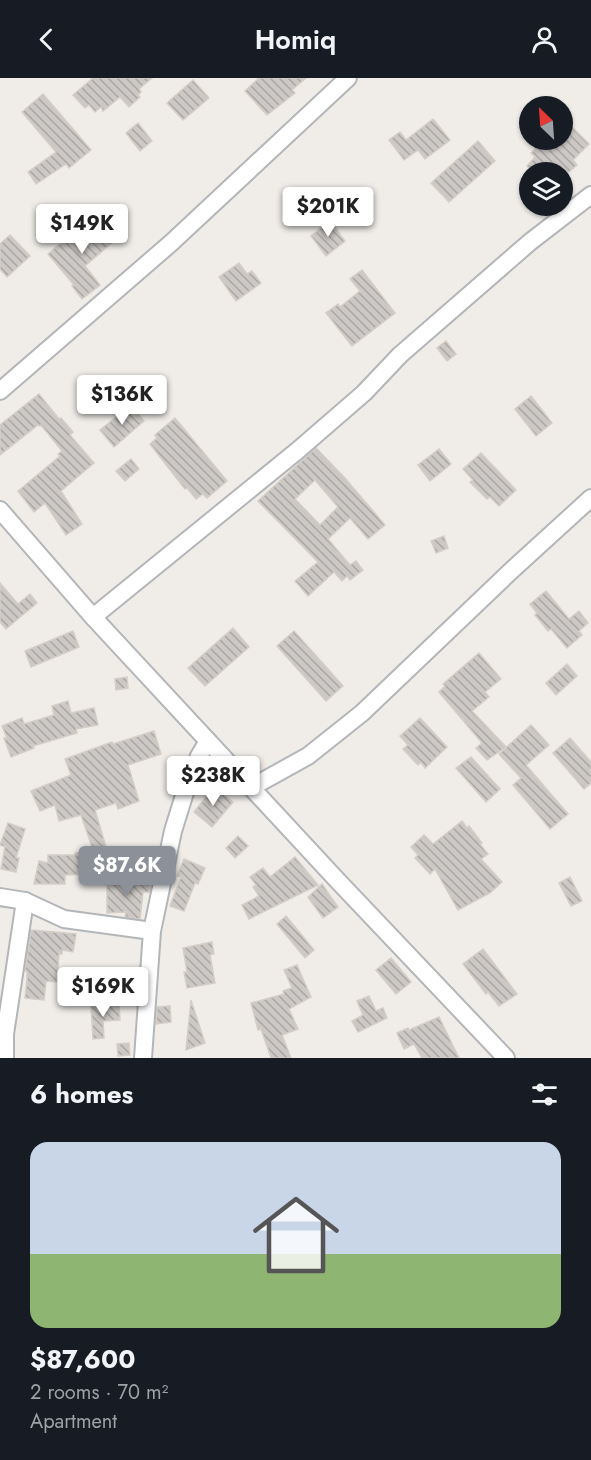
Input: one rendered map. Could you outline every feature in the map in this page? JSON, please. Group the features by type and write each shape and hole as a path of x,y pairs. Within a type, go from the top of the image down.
{"street":[{"path":"0,391 171,243 348,78"},
{"path":"93,617 297,451 364,393 400,355 512,257 591,195"},
{"path":"252,787 308,756 362,713 591,498"},
{"path":"2,516 337,880 506,1058"},
{"path":"143,1058 152,931 173,831 187,786 199,756 208,741"},
{"path":"0,897 25,901 64,919 152,931"},
{"path":"5,1058 5,1034 25,901"}],"building":[{"path":"93,78 152,78 139,89 140,97 129,107 120,97 103,111 101,107 95,112 89,105 85,108 73,95"},
{"path":"259,78 306,78 292,90 295,93 267,115 245,91"},
{"path":"193,80 209,98 183,120 167,103"},
{"path":"43,94 91,150 69,168 66,164 36,184 28,172 56,152 22,112"},
{"path":"433,119 450,140 425,159 418,150 404,160 389,140 400,132 406,140"},
{"path":"138,123 152,141 140,151 126,133"},
{"path":"573,128 589,144 573,160 577,165 573,168 573,162 531,162 535,157 531,153 534,150 573,150"},
{"path":"478,141 495,161 449,202 431,183"},
{"path":"92,216 114,241 85,266 100,285 82,299 72,286 74,285 48,254"},
{"path":"330,221 345,241 326,256 311,236"},
{"path":"10,235 30,256 7,277 0,269 0,244"},
{"path":"239,263 247,274 252,271 261,283 236,301 219,277"},
{"path":"362,270 395,313 352,346 326,313 338,304 340,307 360,291 350,279"},
{"path":"446,341 456,354 447,361 437,348"},
{"path":"39,394 73,432 70,435 94,463 61,491 82,524 66,535 45,503 34,512 18,491 60,456 58,454 62,451 41,425 0,455 0,425"},
{"path":"531,396 552,423 536,436 515,409"},
{"path":"131,405 144,421 114,447 100,430"},
{"path":"175,418 227,481 207,498 203,494 196,499 187,488 185,489 150,444 157,438 155,435"},
{"path":"316,448 385,525 368,539 350,518 328,539 350,565 356,561 363,570 350,580 347,576 342,581 334,572 308,596 295,581 318,562 258,501","holes":["315,480 338,507 320,525 295,499"]},
{"path":"439,449 451,464 430,481 418,465"},
{"path":"481,453 516,490 499,506 490,497 487,499 470,482 473,480 463,469"},
{"path":"131,459 139,469 125,481 116,471"},
{"path":"444,536 448,548 436,553 431,541"},
{"path":"0,583 18,604 30,594 37,603 6,629 0,622"},
{"path":"546,591 569,619 579,611 588,623 579,631 582,635 567,648 551,629 548,631 535,615 537,613 530,604"},
{"path":"233,628 249,647 205,686 188,668"},
{"path":"73,631 79,647 31,667 25,651"},
{"path":"294,631 343,686 326,701 277,646"},
{"path":"479,653 501,679 485,692 489,697 472,711 506,747 487,760 476,748 482,743 439,692 445,686 443,684"},
{"path":"567,664 577,676 556,695 546,683"},
{"path":"127,677 128,688 116,690 115,679"},
{"path":"68,701 71,713 94,708 98,725 76,729 77,733 33,746 34,748 11,757 2,726 22,718 24,724 54,715 52,706"},
{"path":"420,718 447,747 425,768 421,762 418,765 403,749 408,745 400,736"},
{"path":"531,725 549,745 526,765 568,814 550,829 513,785 521,778 499,754"},
{"path":"154,731 161,754 128,765 139,801 118,809 116,803 95,810 109,857 96,859 81,815 59,821 55,805 40,811 31,791 71,775 65,759 112,742 113,744"},
{"path":"570,738 591,762 591,783 584,789 553,753"},
{"path":"471,757 500,789 486,802 456,768"},
{"path":"214,787 233,802 212,827 194,812"},
{"path":"462,821 467,828 469,826 488,854 481,859 502,882 490,893 458,910 435,869 430,874 415,858 418,855 411,847 424,835 433,844"},
{"path":"8,823 25,829 16,858 19,858 16,872 1,869 5,847 0,845"},
{"path":"238,836 248,846 235,858 226,848"},
{"path":"88,852 88,874 65,875 65,884 34,884 39,861 48,863 48,855 75,855 75,853"},
{"path":"295,857 318,885 249,919 242,905 259,896 253,887 256,885 250,877 263,868 270,877"},
{"path":"184,859 205,868 198,884 195,883 184,911 170,906 181,877 177,876"},
{"path":"570,877 582,901 571,906 559,883"},
{"path":"150,878 150,892 143,892 140,919 125,917 126,912 107,913 107,884 121,883 121,880"},
{"path":"322,884 338,907 323,918 308,897"},
{"path":"286,916 314,950 305,958 277,924"},
{"path":"31,930 76,934 73,952 62,950 62,954 59,954 57,982 46,981 44,1000 25,998 27,971 25,971"},
{"path":"212,942 214,954 210,955 215,983 187,988 183,948"},
{"path":"483,949 517,994 499,1006 488,992 486,994 463,964"},
{"path":"391,958 411,982 396,994 376,970"},
{"path":"297,965 311,997 289,1009 298,1029 282,1035 291,1058 271,1058 261,1029 258,1030 251,1003 284,994 283,991 292,988 284,970"},
{"path":"369,996 376,1011 383,1008 387,1018 358,1032 352,1021 363,1015 357,1001"},
{"path":"191,1000 205,1043 186,1050"},
{"path":"119,1004 120,1020 103,1021 104,1038 93,1039 91,1006"},
{"path":"170,1006 171,1022 156,1024 157,1007"},
{"path":"439,1017 459,1058 422,1058 414,1044 404,1049 397,1033"},
{"path":"129,1043 130,1055 118,1056 117,1044"}]}
